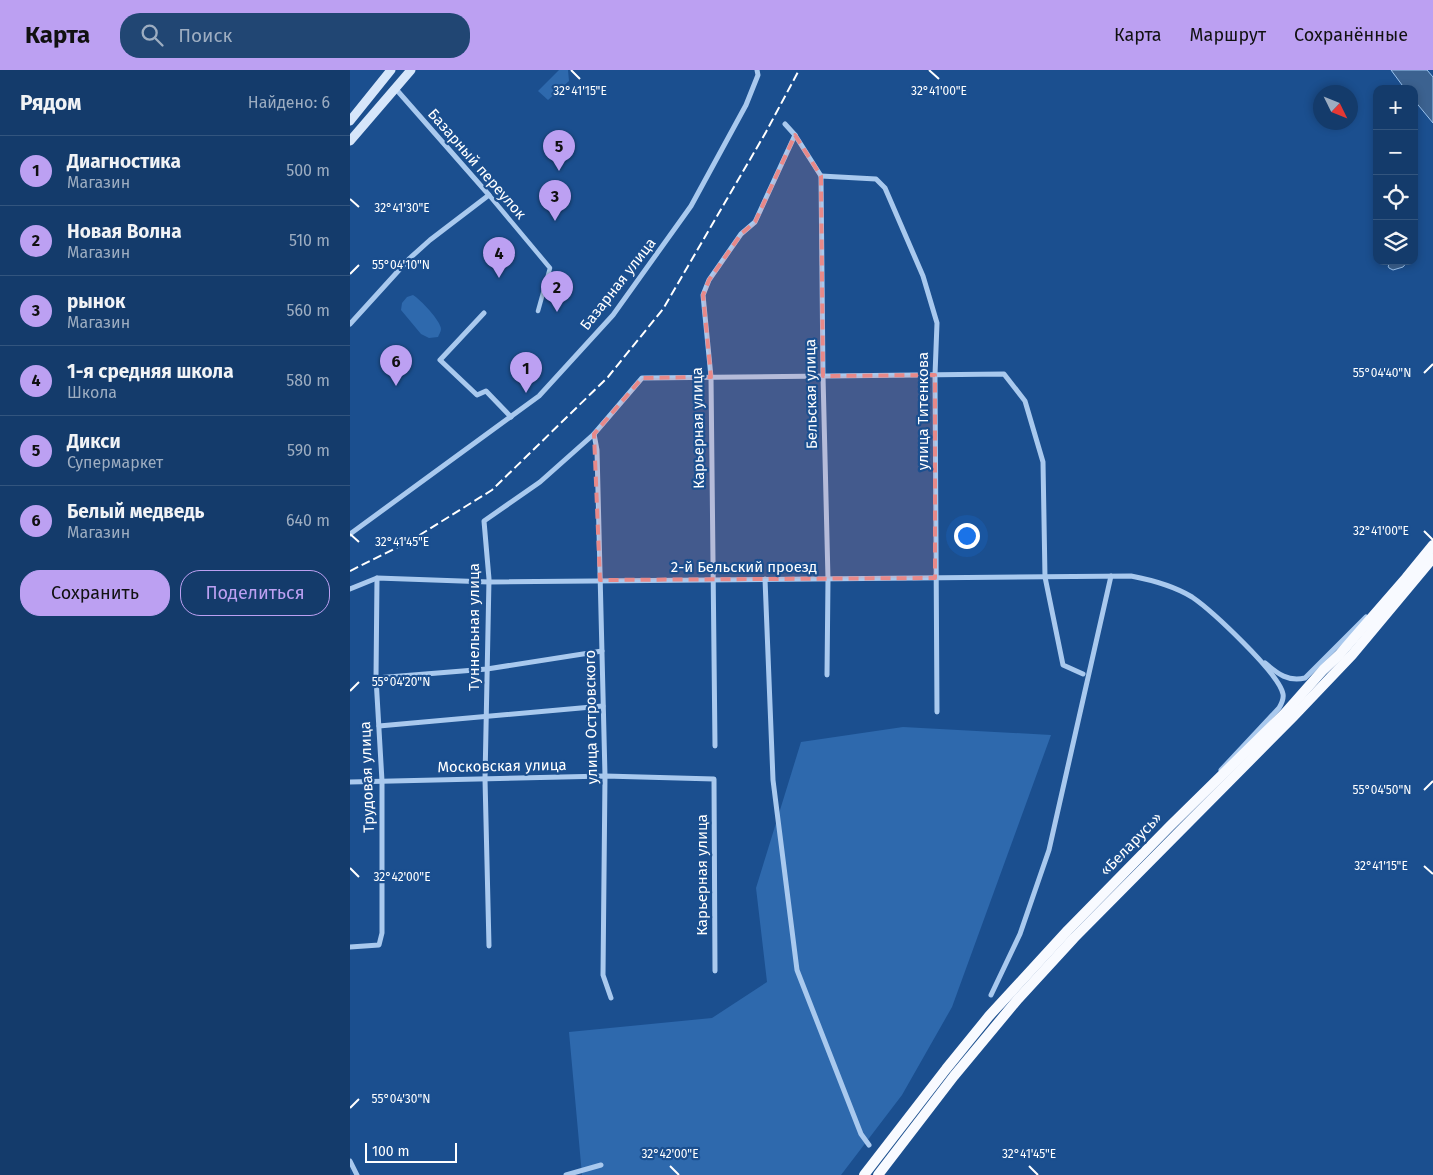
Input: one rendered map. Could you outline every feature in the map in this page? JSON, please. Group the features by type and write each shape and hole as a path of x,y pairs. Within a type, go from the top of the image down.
{"highway":[{"name":"«Беларусь»","path":"864,1175 988,1016 1068,930 1285,713 1339,655 1433,545"},
{"name":"«Беларусь»","path":"878,1175 954,1076 1024,992 1074,938 1352,655 1433,558"}],"main road":[{"path":"350,121 391,70"},
{"path":"350,141 411,70"}],"street":[{"name":"Базарная улица","path":"350,534 539,396 613,315 692,206 746,104 758,75 757,70"},
{"name":"Базарный переулок","path":"396,88 550,268 538,311"},
{"path":"785,124 795,134 821,176"},
{"name":"Карьерная улица","path":"715,746 711,377 703,295 709,280 741,234 755,222 795,134"},
{"name":"улица Титенкова","path":"821,176 876,179 885,188 923,276 937,323 934,375 937,712"},
{"name":"Бельская улица","path":"821,176 828,579 827,675"},
{"path":"350,324 410,258 430,240 489,195"},
{"path":"484,313 440,360 477,395 486,391 511,417"},
{"path":"711,377 1004,374 1025,401 1043,462 1045,577 1063,665 1083,674"},
{"name":"Туннельная улица","path":"489,946 485,779 489,582 484,521 540,482 594,434 642,378 711,377"},
{"name":"улица Островского","path":"594,434 597,450 605,776 603,975 611,998"},
{"path":"990,995 1020,934 1049,850 1111,576"},
{"name":"2-й Бельский проезд","path":"377,578 489,582 1131,576 1152,580 1172,587 1191,597 1211,612 1257,657"},
{"path":"350,589 377,578"},
{"name":"Трудовая улица","path":"350,947 379,945 382,933 382,781 376,678 377,578"},
{"path":"1257,657 1286,678 1298,680 1305,678 1406,578"},
{"path":"765,579 773,780 797,970 862,1134 869,1145"},
{"path":"376,678 487,669 602,651"},
{"path":"1170,826 1282,703 1283,695 1280,686 1257,657"},
{"path":"379,726 603,706"},
{"name":"Московская улица","path":"350,782 605,776 714,779"},
{"name":"Карьерная улица","path":"714,779 714,971"},
{"path":"350,1162 358,1175"},
{"path":"566,1175 601,1165"}],"highlighted area":[{"path":"795,135 821,176 823,376 935,375 935,578 600,580 594,434 642,378 711,377 703,295 709,280 741,234 755,222"}],"shaded area":[{"path":"559,70 568,70 569,81 548,100 538,91"},
{"path":"1391,70 1427,70 1433,77 1433,123 1418,105 1418,85 1402,85"},
{"path":"1389,265 1405,265 1393,270"},
{"path":"413,295 425,305 438,321 441,329 438,337 429,338 421,334 401,310 402,303 407,297"},
{"path":"903,727 1051,735 952,1007 902,1095 841,1175 582,1175 569,1032 712,1018 767,982 756,888 801,742"}],"railway":[{"path":"350,571 410,541 492,490 608,377 663,309 766,132 799,70"}],"place":[{"name":"Дикси","path":"559,171"},
{"name":"рынок","path":"555,221"},
{"name":"1-я средняя школа","path":"499,278"},
{"name":"Новая Волна","path":"557,312"},
{"name":"Белый медведь","path":"396,386"},
{"name":"Диагностика","path":"526,393"}]}
